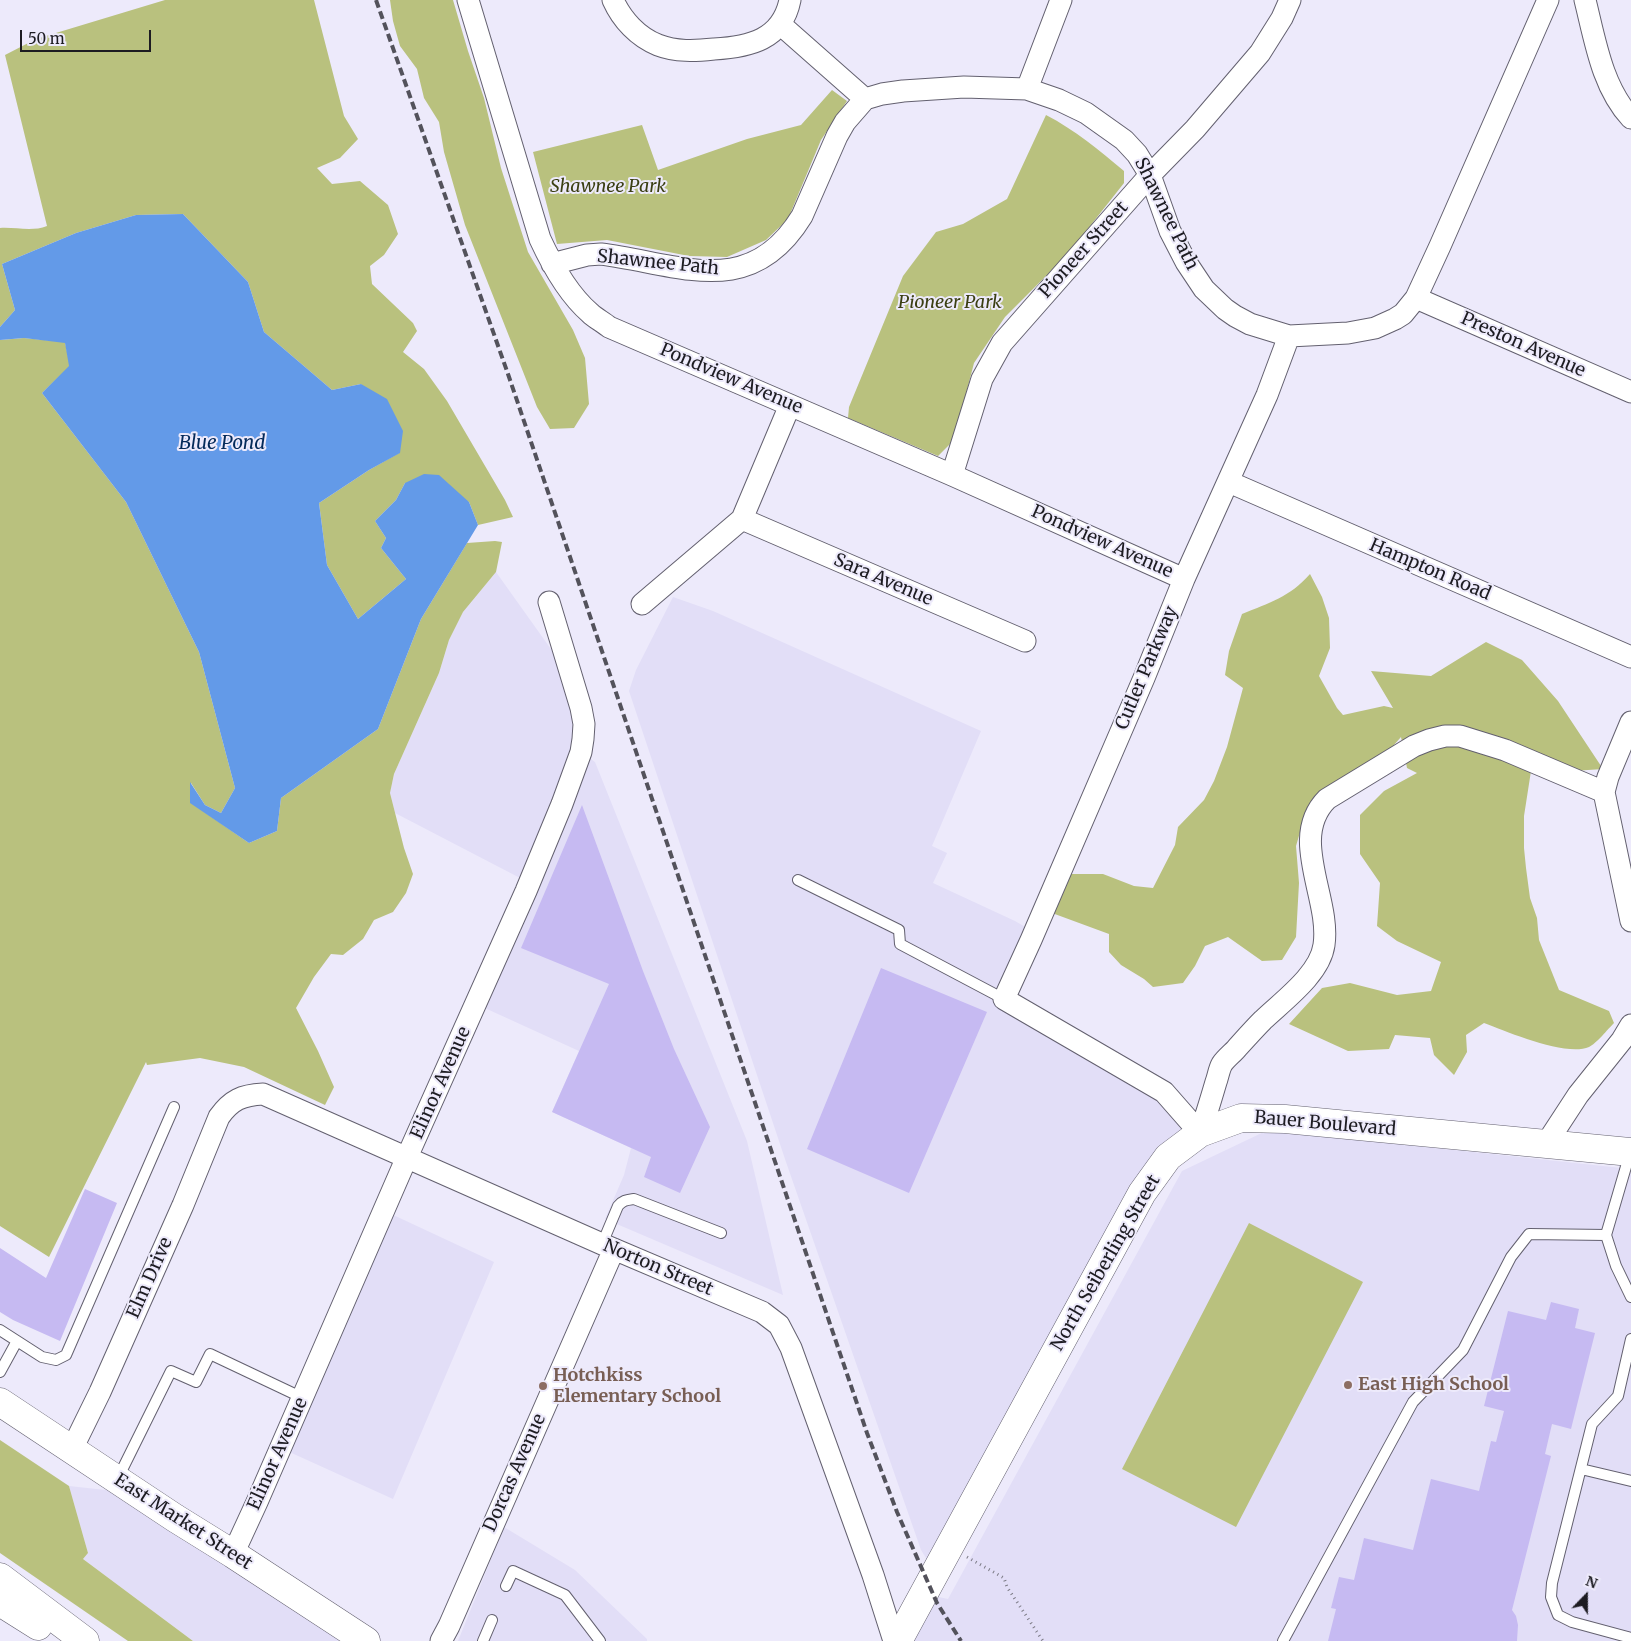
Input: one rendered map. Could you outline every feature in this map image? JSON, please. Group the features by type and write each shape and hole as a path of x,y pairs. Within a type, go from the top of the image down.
{"main road":[{"name":"Bauer Boulevard","path":"1200,1133 1241,1118 1285,1119 1631,1152"},
{"name":"North Seiberling Street","path":"898,1641 1142,1193 1168,1157 1200,1133"},
{"name":"East Market Street","path":"0,1402 366,1641"},
{"path":"0,1577 85,1641"},
{"path":"0,1602 60,1641"}],"street":[{"name":"Pondview Avenue","path":"468,0 540,240 552,264 585,308 609,327 952,475 1184,579"},
{"path":"613,0 634,30 645,38 657,45 677,50 699,51 740,47 771,34 780,24 790,0"},
{"path":"1027,89 1061,0"},
{"name":"Pioneer Street","path":"952,475 982,379 1002,344 1150,175 1195,129 1260,53 1282,18 1290,0"},
{"name":"Shawnee Path","path":"552,264 587,255 601,254 710,272 741,267 759,260 776,249 795,227 802,216 837,136 845,122 865,99 882,94 947,88 1027,89 1059,100 1086,113 1109,128 1136,152 1150,175 1170,231 1186,262 1204,288 1225,309 1235,316 1250,324 1289,336 1348,333 1374,328 1403,314 1416,298 1548,0"},
{"path":"1585,0 1601,63 1620,105 1631,118"},
{"path":"780,24 865,99"},
{"name":"Preston Avenue","path":"1416,298 1631,392"},
{"name":"Cutler Parkway","path":"1004,999 1144,678 1184,579 1267,395 1289,336"},
{"path":"642,604 742,519 790,405"},
{"name":"Hampton Road","path":"1229,482 1631,657"},
{"name":"Sara Avenue","path":"742,519 1025,641"},
{"name":"Elinor Avenue","path":"233,1554 407,1157 526,892 581,752 584,739 584,724 581,708 550,602"},
{"path":"1631,722 1608,777 1604,792 1631,921"},
{"path":"1200,1133 1222,1064 1261,1022 1304,981 1320,958 1324,945 1324,930 1310,836 1312,822 1318,810 1327,799 1414,746 1445,736 1460,736 1505,750 1604,792"},
{"path":"1004,999 1164,1092 1200,1133"},
{"path":"1546,1144 1578,1095 1622,1040 1631,1025"},
{"name":"Norton Street","path":"227,1106 248,1095 263,1094 762,1312 779,1325 791,1348 870,1566 894,1641"},
{"name":"Elm Drive","path":"72,1449 100,1392 183,1206 218,1117 227,1106"},
{"name":"Dorcas Avenue","path":"444,1640 608,1246"}],"lane":[{"path":"798,880 899,930 900,944 1004,999"},
{"path":"0,1330 42,1357 56,1360 66,1355 174,1107"},
{"path":"1631,1152 1606,1235 1616,1266 1631,1298"},
{"path":"608,1246 618,1206 626,1200 634,1199 721,1233"},
{"path":"1283,1641 1413,1402 1463,1350 1511,1257 1529,1234 1606,1235"},
{"path":"1631,1339 1630,1351 1618,1396 1592,1424 1552,1583 1552,1597 1558,1615 1572,1622 1631,1638"},
{"path":"0,1372 17,1341"},
{"path":"117,1480 171,1371 196,1382 210,1354 303,1398"},
{"path":"1581,1469 1631,1481"},
{"path":"506,1586 513,1571 565,1595 600,1641"},
{"path":"483,1641 492,1620"}],"path":[{"path":"975,1562 1004,1578 1007,1586 1043,1641"}],"shaded area":[{"path":"496,572 558,659 578,732 522,879 395,813 390,793 394,774 439,673 449,640 463,612"},
{"path":"673,597 713,611 981,731 932,846 947,853 933,883 1015,921 1034,932 1004,999 1164,1092 1200,1133 1168,1157 935,1573 921,1550 786,1162 629,691 636,670"},
{"path":"581,752 595,762 747,1141 783,1295 605,1219 624,1175 631,1148 552,1112 579,1051 476,1004"},
{"name":"East High School","path":"1268,1130 1631,1169 1631,1641 902,1641 929,1595 948,1599 1182,1171"},
{"path":"389,1213 494,1262 393,1499 285,1450"},
{"path":"69,1486 124,1492 357,1641 193,1641 83,1559 88,1553"},
{"path":"504,1527 575,1570 647,1641 458,1641"}],"green space":[{"path":"165,0 314,0 344,116 358,139 340,158 317,168 332,184 360,181 388,205 398,234 384,255 370,266 372,284 413,323 417,331 403,352 424,369 447,401 513,517 478,525 469,502 405,483 396,500 375,521 386,538 381,548 406,579 358,619 327,565 319,503 399,453 361,384 332,390 264,332 248,282 183,214 136,215 76,233 2,264 15,310 0,327 0,228 30,229 47,226 5,55 36,39"},
{"path":"390,0 453,0 484,98 501,168 528,252 573,330 585,358 589,404 574,428 550,429 537,407 465,225 444,152 439,122 424,98 417,69 400,46 393,21"},
{"name":"Shawnee Park","path":"832,90 847,101 821,140 788,219 766,240 727,257 689,256 607,240 557,244 533,152 642,125 658,170 747,139 801,125"},
{"name":"Pioneer Park","path":"1046,115 1077,134 1124,171 1124,183 1068,254 1005,317 974,363 958,425 951,443 938,456 848,418 849,407 903,276 936,232 963,224 1007,199"},
{"path":"24,338 65,342 70,366 42,393 126,502 199,652 235,788 221,813 205,805 191,783 190,802 249,843 277,831 281,798 378,729 421,619 467,543 502,542 496,572 463,612 449,640 439,673 394,774 390,793 404,848 413,874 406,893 393,912 374,920 363,939 343,955 331,954 314,977 296,1008 334,1087 325,1105 244,1067 200,1058 147,1065 146,1062 49,1257 0,1226 0,340"},
{"path":"1310,574 1322,597 1329,618 1330,648 1319,676 1343,715 1384,706 1393,708 1371,671 1431,676 1486,642 1522,660 1558,701 1603,769 1573,771 1483,749 1531,771 1524,816 1524,848 1530,898 1537,918 1539,940 1559,990 1609,1011 1614,1023 1589,1047 1566,1049 1552,1046 1484,1023 1466,1035 1467,1052 1454,1075 1434,1055 1430,1038 1395,1035 1389,1049 1348,1051 1289,1024 1322,988 1350,983 1397,995 1431,991 1441,962 1397,941 1377,926 1380,883 1360,854 1360,815 1384,791 1417,773 1407,768 1401,737 1386,754 1316,803 1303,822 1296,846 1299,883 1296,937 1282,960 1262,961 1228,937 1205,946 1195,966 1183,983 1153,987 1121,965 1109,952 1109,934 1052,913 1070,874 1103,874 1134,886 1153,888 1175,845 1178,827 1204,800 1214,781 1227,747 1243,688 1225,675 1229,651 1242,614 1287,594"},
{"path":"1249,1223 1363,1282 1236,1527 1122,1469"},
{"path":"0,1440 69,1486 88,1553 83,1559 193,1641 128,1641 0,1553"}],"water":[{"name":"Blue Pond","path":"183,214 248,282 264,332 332,390 361,384 387,399 403,431 400,453 369,470 319,503 327,565 358,619 406,579 381,548 386,538 375,521 396,500 405,483 424,474 439,475 469,502 478,525 421,619 378,729 281,798 277,831 249,843 190,803 190,782 205,805 221,813 235,788 199,652 126,502 42,393 69,366 65,343 24,338 0,340 0,327 15,310 2,264 76,233 136,215"}],"building":[{"path":"582,805 674,1049 710,1127 680,1193 644,1177 651,1157 552,1112 609,984 521,948"},
{"path":"881,968 987,1012 909,1193 807,1149"},
{"path":"85,1189 117,1203 60,1341 13,1320 0,1312 0,1248 46,1278"},
{"name":"East High School","path":"1551,1302 1579,1309 1575,1328 1595,1333 1571,1429 1552,1424 1545,1454 1551,1456 1512,1610 1518,1625 1517,1641 1328,1641 1336,1609 1331,1608 1339,1577 1354,1580 1364,1538 1413,1550 1431,1479 1479,1491 1491,1441 1496,1442 1504,1411 1484,1406 1508,1311 1546,1320"}],"railway":[{"path":"376,0 508,374 867,1433 897,1512 937,1603 961,1641"}],"place":[{"name":"East High School","path":"1348,1385"},
{"name":"Hotchkiss Elementary School","path":"543,1386"}]}
